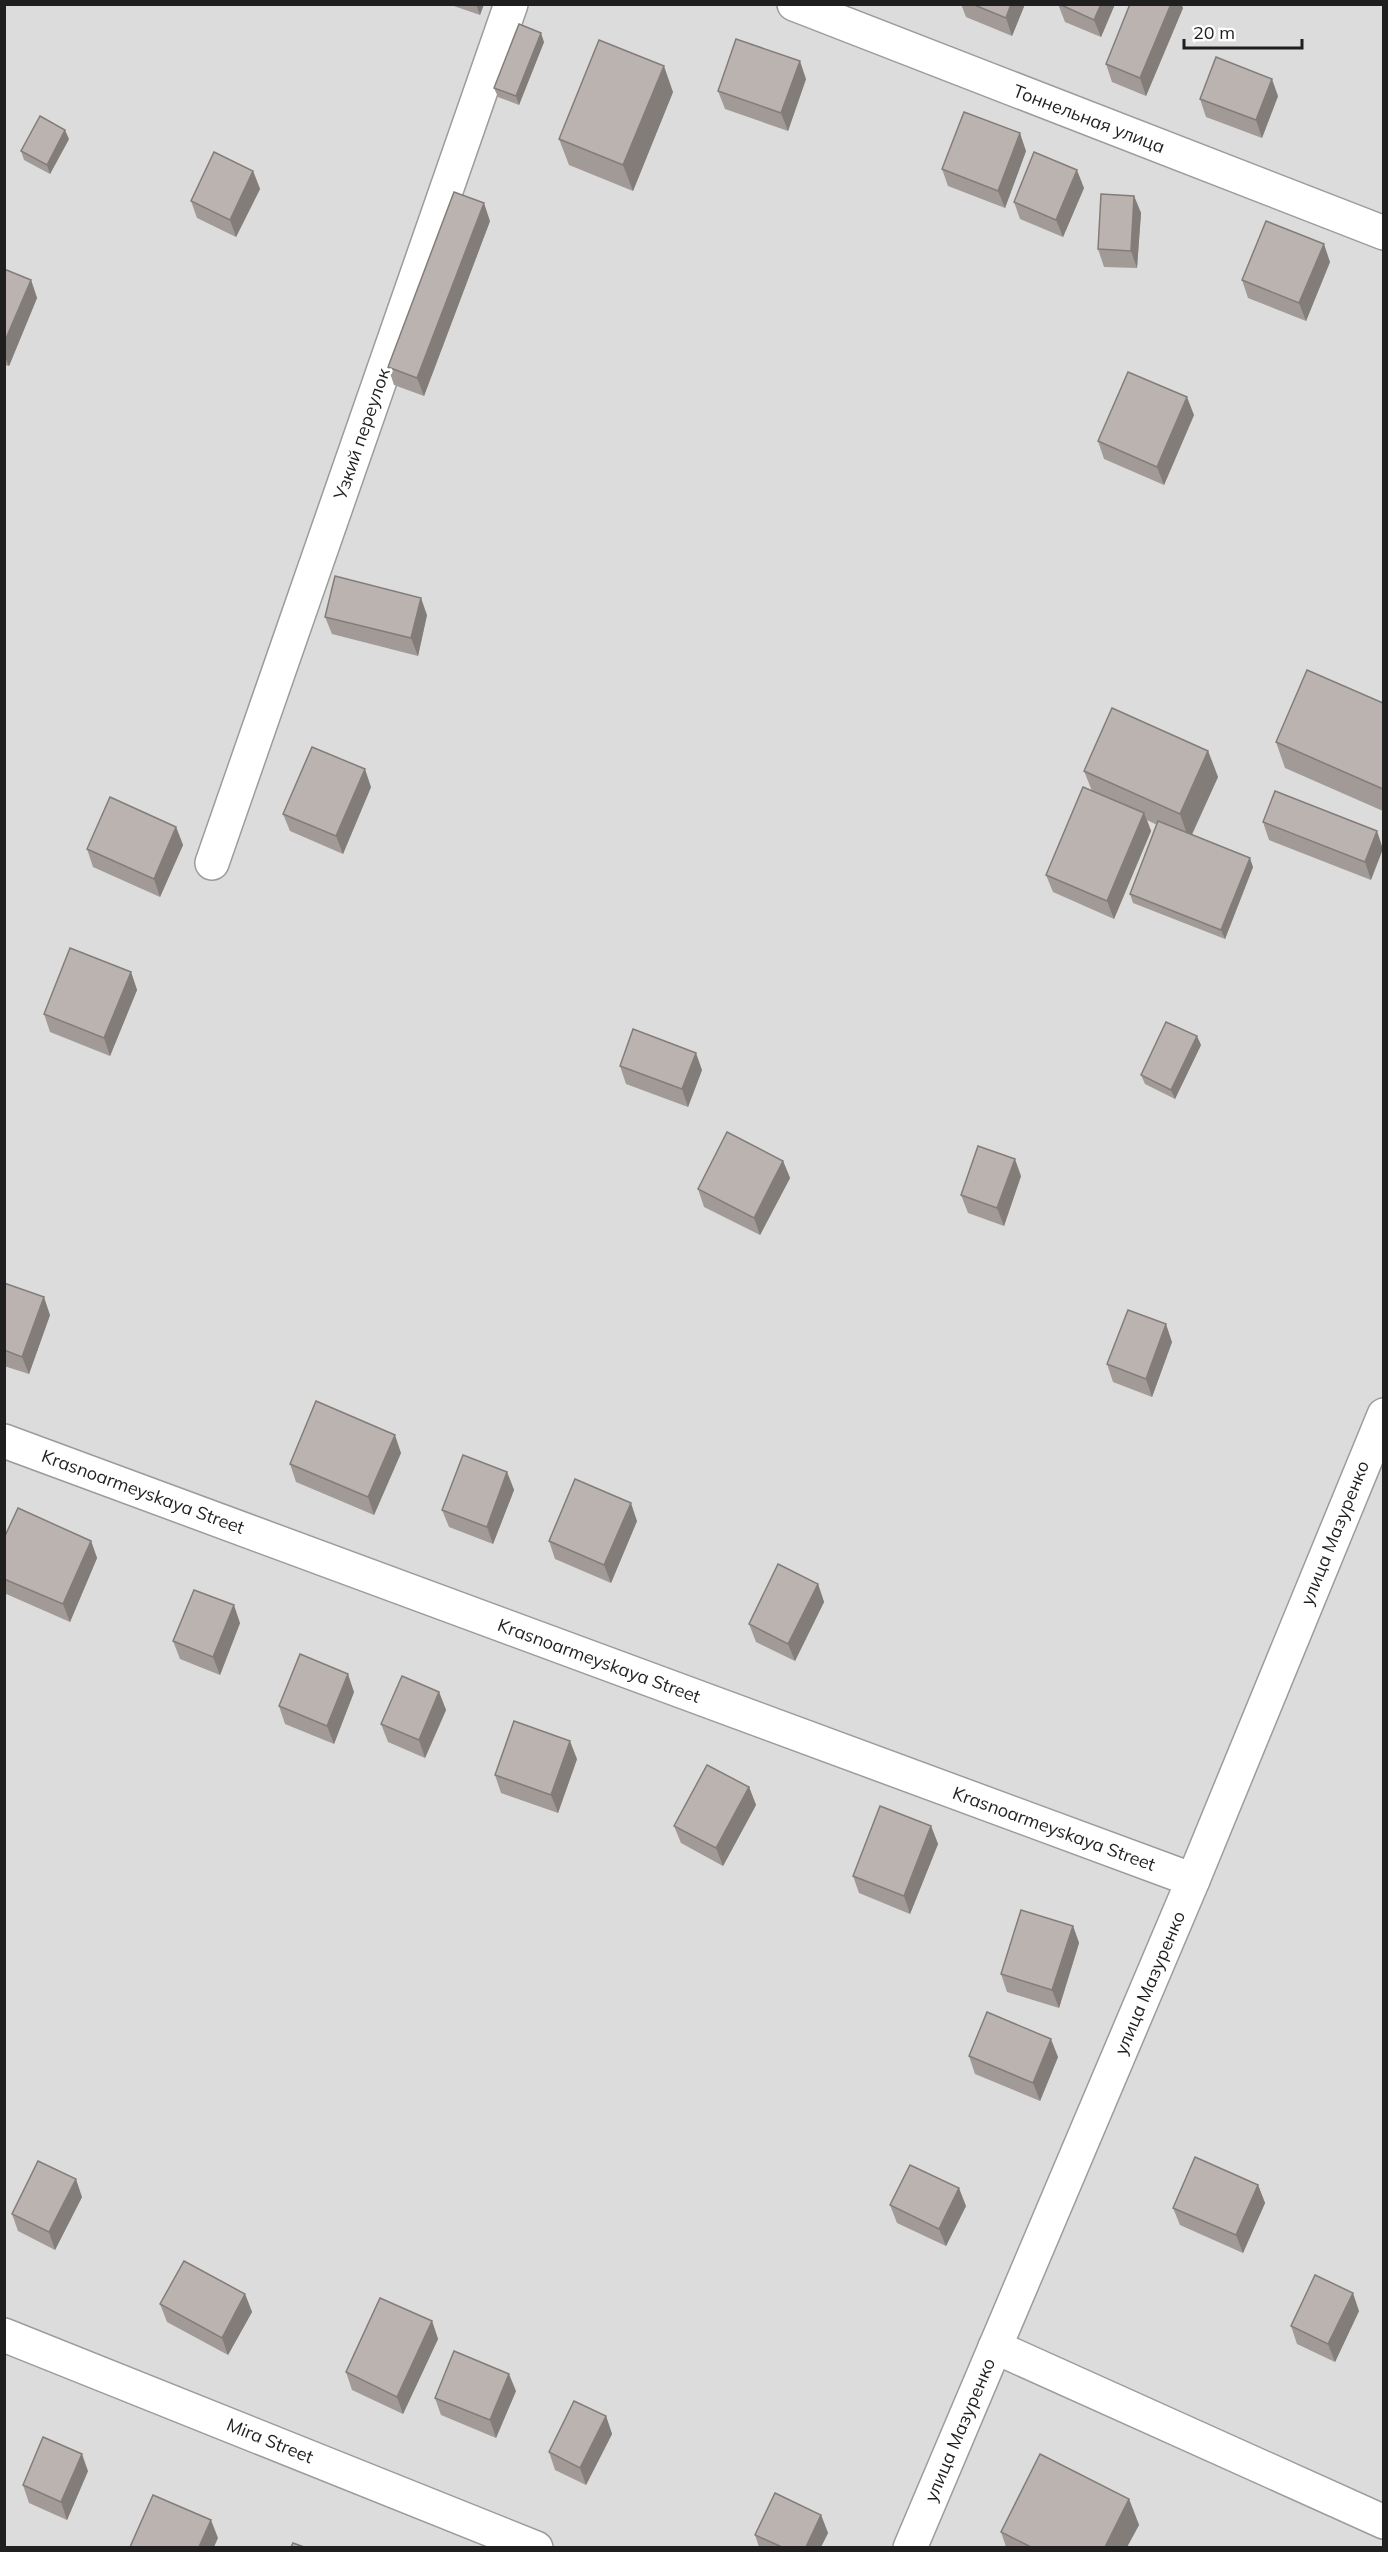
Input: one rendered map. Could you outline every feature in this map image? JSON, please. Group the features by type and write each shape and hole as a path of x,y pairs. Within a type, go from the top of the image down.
{"street":[{"name":"Узкий переулок","path":"213,862 511,4"},
{"name":"Тоннельная улица","path":"794,4 1383,233"},
{"name":"улица Мазуренко","path":"910,2547 1193,1880 1383,1415"},
{"name":"Krasnoarmeyskaya Street","path":"4,1441 1193,1880"},
{"name":"Mira Street","path":"4,2335 536,2547"},
{"path":"996,2347 1383,2522"}],"shaded area":[{"path":"5,5 1383,5 1383,2547 5,2547"}],"building":[{"path":"972,4 1011,4 1006,18"},
{"path":"1059,4 1101,4 1094,20"},
{"path":"1130,4 1171,4 1140,78 1106,64"},
{"path":"519,24 541,33 516,96 494,88"},
{"path":"736,39 800,61 781,113 718,91"},
{"path":"599,40 664,66 623,165 559,139"},
{"path":"1216,57 1272,79 1256,120 1200,99"},
{"path":"964,112 1020,133 998,191 942,169"},
{"path":"40,116 65,130 47,165 21,151"},
{"path":"214,152 253,171 230,220 191,201"},
{"path":"1034,152 1077,170 1056,220 1014,202"},
{"path":"454,192 484,203 417,378 388,367"},
{"path":"1101,194 1134,196 1131,251 1098,249"},
{"path":"1266,221 1324,244 1299,303 1242,280"},
{"path":"4,269 31,280 4,343"},
{"path":"1128,372 1187,397 1157,467 1098,441"},
{"path":"335,576 421,598 411,638 325,617"},
{"path":"1307,670 1383,703 1383,789 1276,742"},
{"path":"1112,708 1208,751 1180,814 1084,771"},
{"path":"312,747 365,769 336,836 283,814"},
{"path":"1083,787 1144,813 1107,901 1046,875"},
{"path":"1275,791 1377,831 1365,862 1263,822"},
{"path":"110,797 176,827 154,879 87,849"},
{"path":"1158,821 1250,858 1221,930 1130,894"},
{"path":"70,948 131,972 104,1038 44,1014"},
{"path":"1166,1022 1197,1036 1171,1090 1141,1075"},
{"path":"633,1029 696,1053 682,1089 620,1066"},
{"path":"727,1132 783,1161 754,1218 698,1189"},
{"path":"978,1146 1015,1159 997,1208 961,1195"},
{"path":"4,1283 44,1297 22,1357 4,1350"},
{"path":"1128,1310 1166,1324 1146,1379 1107,1364"},
{"path":"316,1401 395,1435 368,1497 290,1464"},
{"path":"463,1455 507,1472 487,1527 442,1510"},
{"path":"575,1479 631,1503 604,1565 549,1541"},
{"path":"18,1508 91,1541 63,1604 4,1579 4,1538"},
{"path":"778,1564 818,1584 788,1644 749,1624"},
{"path":"194,1590 234,1605 213,1657 173,1641"},
{"path":"300,1654 348,1674 327,1726 279,1706"},
{"path":"402,1676 439,1692 419,1740 381,1724"},
{"path":"514,1721 570,1741 551,1795 495,1775"},
{"path":"707,1765 749,1787 716,1848 674,1826"},
{"path":"880,1806 931,1826 904,1896 853,1876"},
{"path":"1021,1910 1073,1926 1052,1990 1001,1974"},
{"path":"987,2012 1051,2039 1033,2083 969,2056"},
{"path":"1195,2157 1258,2185 1236,2235 1173,2208"},
{"path":"38,2161 76,2179 49,2232 12,2214"},
{"path":"910,2165 959,2188 939,2229 890,2205"},
{"path":"184,2261 245,2294 222,2338 160,2304"},
{"path":"1315,2275 1353,2293 1328,2344 1291,2326"},
{"path":"380,2298 432,2321 397,2397 346,2372"},
{"path":"454,2351 509,2374 490,2420 435,2398"},
{"path":"574,2401 606,2416 580,2468 549,2452"},
{"path":"43,2437 82,2454 61,2502 23,2485"},
{"path":"1040,2454 1129,2499 1105,2547 1031,2547 1001,2532"},
{"path":"775,2493 821,2515 806,2547 782,2547 755,2535"},
{"path":"153,2495 211,2520 199,2547 130,2547"},
{"path":"293,2543 304,2547 291,2547"}]}
